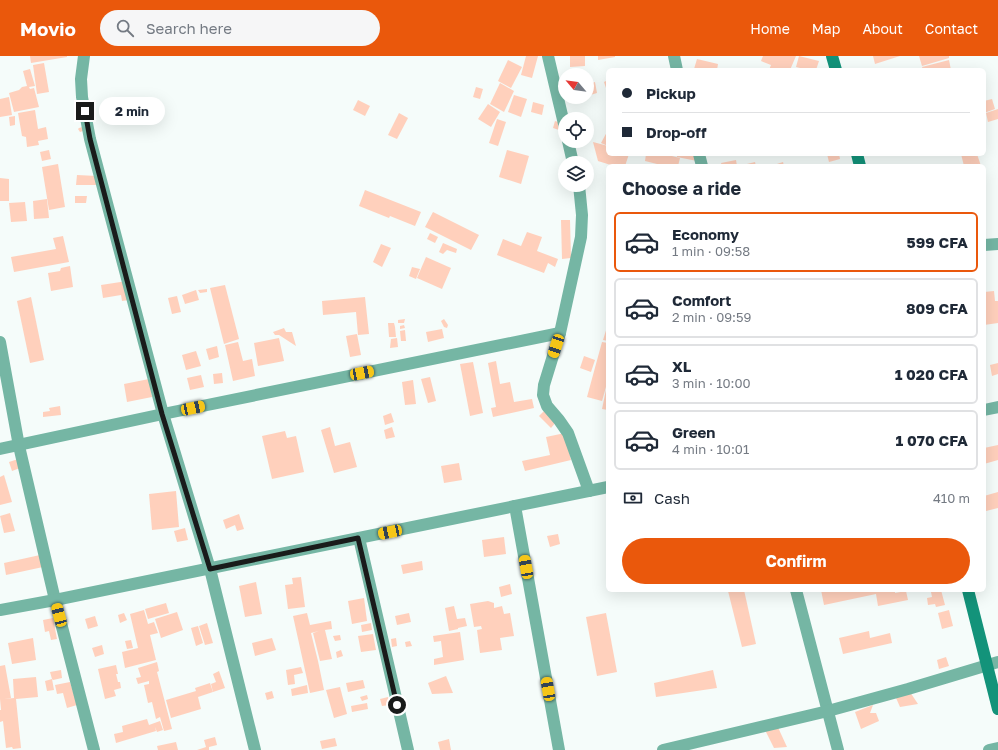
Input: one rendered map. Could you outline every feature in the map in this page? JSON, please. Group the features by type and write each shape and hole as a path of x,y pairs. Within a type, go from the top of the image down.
{"street":[{"path":"84,56 81,79 82,97 90,139 162,414 210,569 255,750"},
{"path":"548,56 561,112"},
{"path":"674,56 677,68"},
{"path":"832,56 835,68"},
{"path":"579,192 582,214 581,237 560,333 544,384 543,395 547,406 568,433 589,491"},
{"path":"986,245 998,244"},
{"path":"0,449 162,414 560,333"},
{"path":"0,342 19,446 55,600 94,750"},
{"path":"986,410 998,407"},
{"path":"0,610 606,488"},
{"path":"515,506 559,750"},
{"path":"358,538 408,750"},
{"path":"797,592 838,750"},
{"path":"969,592 992,664 998,709"},
{"path":"663,750 828,711 992,664"},
{"path":"989,750 998,748"}],"building":[{"path":"30,56 67,56 67,57 31,63"},
{"path":"526,56 538,56 532,78 521,75"},
{"path":"570,56 585,56 585,66 570,67"},
{"path":"598,56 615,56 615,57 598,60"},
{"path":"763,56 796,56 791,68 770,68 771,65 761,61"},
{"path":"799,56 819,61 817,68 796,67"},
{"path":"873,56 900,56 875,64"},
{"path":"919,56 949,56 949,58 922,66"},
{"path":"697,59 718,64 717,68 694,68"},
{"path":"508,60 522,67 511,88 498,81"},
{"path":"949,60 951,68 922,68"},
{"path":"44,63 49,92 37,94 33,65"},
{"path":"30,69 35,86 29,87 30,89 34,88 39,107 14,112 9,93 27,86 23,71"},
{"path":"594,82 597,93 594,94"},
{"path":"500,83 514,91 504,112 490,104"},
{"path":"476,87 483,89 480,99 473,97"},
{"path":"514,95 527,99 521,117 508,112"},
{"path":"9,97 12,115 0,117 0,99"},
{"path":"992,99 995,109 986,112 986,100"},
{"path":"358,100 370,106 365,116 353,110"},
{"path":"533,102 544,105 542,115 531,112"},
{"path":"488,104 500,112 491,127 478,119"},
{"path":"998,109 998,119 988,122 986,113"},
{"path":"35,110 38,129 46,127 48,139 38,141 39,145 27,147 26,137 22,136 18,113"},
{"path":"399,113 408,118 397,139 388,135"},
{"path":"15,116 15,125 10,126 9,117"},
{"path":"497,119 506,122 498,146 489,143"},
{"path":"555,121 558,122 558,130 553,128"},
{"path":"86,126 83,131 80,132 78,129 79,128"},
{"path":"606,134 606,145 601,143"},
{"path":"594,142 606,145 606,156 628,156 626,164 608,164 598,161"},
{"path":"49,150 51,159 42,161 40,152"},
{"path":"507,150 529,156 521,184 499,177"},
{"path":"646,156 672,156 680,158 678,164 657,164 645,161"},
{"path":"677,156 698,156 697,161"},
{"path":"828,156 839,156 840,159 829,162"},
{"path":"962,156 978,156 980,164 964,164"},
{"path":"736,160 737,164 721,164"},
{"path":"58,164 65,207 49,210 42,167"},
{"path":"77,175 97,176 97,185 76,185"},
{"path":"0,178 9,179 9,201 0,201"},
{"path":"365,190 421,212 415,226 390,216 389,218 359,206"},
{"path":"75,196 87,196 86,203 75,203"},
{"path":"47,199 49,218 34,219 33,201"},
{"path":"25,202 27,221 11,222 9,203"},
{"path":"433,212 479,235 471,250 425,227"},
{"path":"561,220 570,220 571,258 562,259"},
{"path":"527,232 542,237 537,251 558,259 555,267 548,263 544,273 497,255 503,239 521,246"},
{"path":"430,233 438,237 435,243 427,239"},
{"path":"63,236 69,262 14,272 11,257 56,249 53,238"},
{"path":"443,243 457,249 456,253 447,250 443,254 439,252"},
{"path":"381,244 391,248 382,267 373,262"},
{"path":"426,257 451,268 442,289 417,278"},
{"path":"70,266 73,287 51,291 48,273 60,271 61,268"},
{"path":"412,267 420,269 416,279 409,276"},
{"path":"127,281 129,300 122,301 121,295 103,298 101,285"},
{"path":"225,285 239,339 224,344 210,288"},
{"path":"207,289 207,292 200,293 198,290"},
{"path":"196,290 199,300 185,304 182,295"},
{"path":"994,291 995,301 998,301 998,323 986,325 986,292"},
{"path":"177,296 181,312 172,314 168,298"},
{"path":"31,297 44,360 30,363 17,301"},
{"path":"365,297 369,334 358,335 356,312 323,315 322,301"},
{"path":"405,319 404,323 398,323 398,320"},
{"path":"444,319 448,325 447,328 444,327 441,321"},
{"path":"388,323 394,323 396,337 389,337"},
{"path":"404,325 405,328 400,329 400,326"},
{"path":"284,328 286,332 292,332 296,346 279,335 275,335 273,332"},
{"path":"442,329 444,338 428,342 426,332"},
{"path":"405,330 406,341 401,341 400,331"},
{"path":"606,330 606,341 603,340"},
{"path":"357,334 361,355 350,357 346,336"},
{"path":"279,338 284,361 258,366 254,343"},
{"path":"397,338 398,347 390,348 391,339"},
{"path":"238,342 243,361 252,359 255,376 233,381 225,345"},
{"path":"602,342 606,343 606,387 602,401 587,397"},
{"path":"217,346 219,357 209,360 206,349"},
{"path":"196,351 201,366 186,370 182,355"},
{"path":"584,356 595,360 591,372 580,368"},
{"path":"496,361 500,384 510,382 514,402 532,399 534,408 493,417 491,408 496,407 488,363"},
{"path":"473,362 483,413 470,416 460,364"},
{"path":"998,363 998,374 992,376 990,365"},
{"path":"222,373 223,383 214,384 213,374"},
{"path":"201,375 204,387 190,390 187,378"},
{"path":"430,377 436,401 428,403 421,379"},
{"path":"149,379 152,397 127,402 124,384"},
{"path":"413,380 416,404 405,405 402,382"},
{"path":"606,390 606,410 602,409"},
{"path":"60,406 61,415 43,417 43,412 50,411 49,408"},
{"path":"544,411 556,422 551,428 539,416"},
{"path":"391,413 394,422 385,425 383,416"},
{"path":"330,427 335,446 350,442 357,467 334,473 321,430"},
{"path":"392,427 395,437 386,439 384,430"},
{"path":"285,431 287,438 296,436 304,472 272,479 262,436"},
{"path":"565,433 571,460 525,471 522,461 550,455 546,437"},
{"path":"998,445 998,460 986,463 986,448"},
{"path":"18,459 20,468 12,471 9,462"},
{"path":"459,463 462,480 444,483 441,466"},
{"path":"4,475 12,502 0,505 0,477"},
{"path":"176,491 179,527 152,530 149,494"},
{"path":"998,492 998,508 986,511 986,495"},
{"path":"10,513 15,531 4,533 0,516"},
{"path":"239,514 244,529 237,531 235,525 226,529 223,520"},
{"path":"185,528 188,540 177,542 174,531"},
{"path":"558,534 560,544 550,547 547,536"},
{"path":"504,537 506,554 484,557 482,540"},
{"path":"40,555 43,567 6,575 4,563"},
{"path":"422,561 423,570 403,574 401,565"},
{"path":"301,577 305,607 288,609 285,585 293,584 292,578"},
{"path":"256,582 262,614 245,617 239,586"},
{"path":"510,584 512,594 501,597 499,587"},
{"path":"728,592 744,592 756,644 742,647"},
{"path":"821,592 906,592 908,600 878,606 876,594 824,605"},
{"path":"931,592 942,592 945,605 936,607 935,604 928,605 927,598 932,597"},
{"path":"364,598 367,621 352,624 348,601"},
{"path":"488,601 494,603 494,608 502,606 504,614 510,613 514,636 500,638 502,650 480,653 477,630 482,629 481,626 474,627 470,604"},
{"path":"166,603 169,613 148,619 145,609"},
{"path":"454,606 457,619 465,618 467,626 449,631 445,608"},
{"path":"144,610 148,624 154,622 158,633 150,635 156,660 125,668 122,652 138,648 130,614"},
{"path":"949,610 953,626 942,629 938,613"},
{"path":"177,612 183,630 161,638 155,619"},
{"path":"124,613 127,620 120,623 118,615"},
{"path":"307,613 310,625 331,621 332,629 325,630 332,659 320,661 313,633 319,631 311,633 324,690 310,693 293,616"},
{"path":"409,613 411,622 397,625 395,616"},
{"path":"606,613 617,672 597,676 586,617"},
{"path":"95,616 98,626 88,629 85,619"},
{"path":"53,618 57,639 51,640 49,631 45,632 43,620"},
{"path":"207,623 213,643 205,645 199,626"},
{"path":"371,623 372,630 362,632 361,625"},
{"path":"198,626 203,643 196,646 191,628"},
{"path":"869,631 870,638 890,633 892,643 843,654 839,638"},
{"path":"460,632 464,660 434,665 434,659 443,657 441,641 434,642 433,636"},
{"path":"373,634 376,650 361,652 358,636"},
{"path":"340,635 341,640 335,641 333,636"},
{"path":"33,638 36,660 12,664 8,643"},
{"path":"272,638 276,650 255,656 252,643"},
{"path":"396,638 397,646 392,647 391,639"},
{"path":"131,640 133,648 127,649 125,641"},
{"path":"410,641 412,646 406,647 405,642"},
{"path":"102,645 104,654 95,657 92,648"},
{"path":"341,650 343,656 337,658 336,652"},
{"path":"946,657 949,666 939,669 937,660"},
{"path":"157,662 159,671 157,672 172,729 164,731 160,717 156,719 152,702 148,703 144,685 149,684 149,681 138,684 136,678 141,677 138,668"},
{"path":"5,665 11,698 4,699 14,698 13,679 36,677 38,697 16,699 21,748 6,748 3,721 0,722 0,666"},
{"path":"116,665 118,674 116,674 121,688 114,690 116,696 105,699 98,669"},
{"path":"301,667 303,673 294,675 295,684 288,685 286,670"},
{"path":"61,670 62,678 52,679 50,672"},
{"path":"713,670 717,688 656,697 654,683"},
{"path":"219,671 225,688 213,692 211,684 216,682 213,674"},
{"path":"446,676 453,693 432,694 428,683"},
{"path":"52,679 54,690 47,691 45,681"},
{"path":"363,680 365,688 348,692 346,683"},
{"path":"70,682 77,705 67,708 63,693 57,694 55,685"},
{"path":"210,683 213,692 198,697 201,709 171,718 166,700 196,691 195,688"},
{"path":"307,685 308,693 292,696 291,689"},
{"path":"340,687 347,714 334,718 326,690"},
{"path":"908,689 918,704 900,707 893,691"},
{"path":"272,691 274,698 267,700 265,693"},
{"path":"367,695 368,699 362,701 360,697"},
{"path":"388,697 390,705 382,706 380,699"},
{"path":"367,703 368,709 352,712 351,706"},
{"path":"873,705 870,713 876,713 879,721 861,729 855,712"},
{"path":"147,719 149,725 160,721 163,730 157,732 155,727 156,731 116,743 114,734 123,732 122,726"},
{"path":"776,723 787,747 774,748 765,730"},
{"path":"215,737 217,745 209,747 209,750 197,750 206,747 204,740"},
{"path":"335,738 337,746 322,749 320,741"},
{"path":"449,739 451,750 440,750 438,742"},
{"path":"176,742 178,750 158,750 157,746"}],"route":[{"path":"85,111 90,139 162,414 210,569 358,538 397,705"}]}
